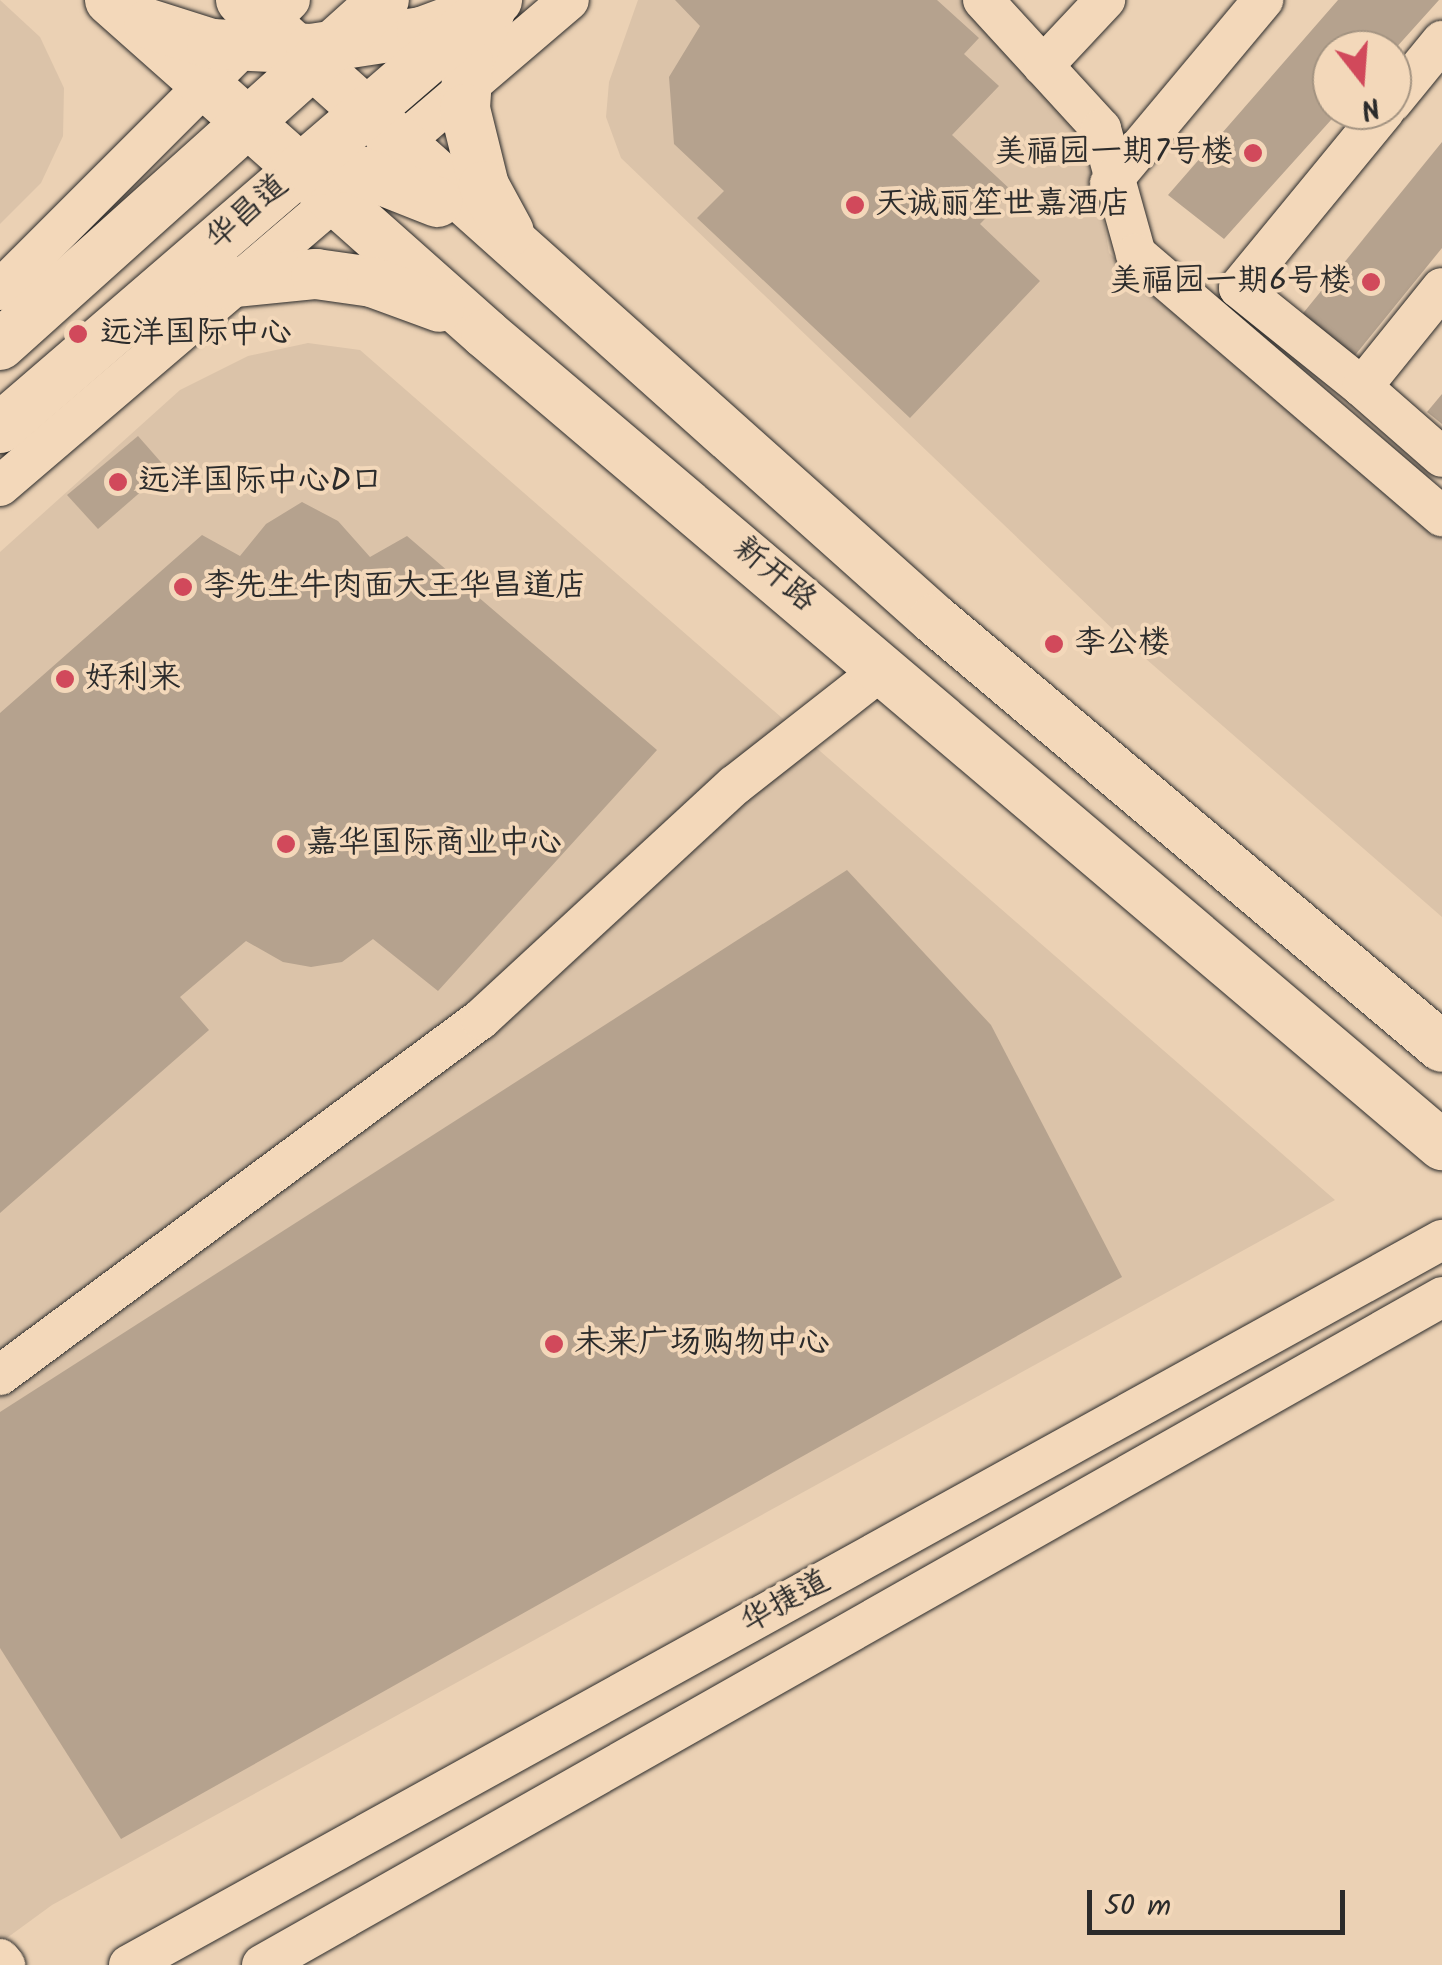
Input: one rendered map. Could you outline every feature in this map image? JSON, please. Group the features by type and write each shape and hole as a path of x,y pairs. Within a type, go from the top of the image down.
{"main road":[{"path":"496,1 474,41 464,92 484,186 536,267"},
{"path":"367,151 395,13 496,1"},
{"name":"华昌道","path":"0,428 128,318 367,151 496,1"},
{"path":"114,4 170,34 282,32 367,151 415,239 486,334"},
{"path":"114,4 248,122 367,151 536,267 934,619 1442,1048"},
{"name":"华昌道","path":"0,346 248,122 282,32 395,13"},
{"path":"84,272 367,151"},
{"path":"128,318 239,280 316,274 372,282 486,334"},
{"name":"新开路","path":"486,334 1442,1145"}],"street":[{"path":"0,486 239,280 367,151 464,92 569,0"},
{"path":"983,0 1101,129 1110,183 1136,254 1442,516"},
{"path":"1043,66 1104,0"},
{"path":"1110,183 1263,0"},
{"path":"0,290 205,82 282,32"},
{"path":"1412,78 1442,41"},
{"path":"1369,130 1239,288 1442,457"},
{"path":"1362,387 1442,288"},
{"path":"0,1375 481,1019 735,785 884,668"},
{"name":"华捷道","path":"129,1965 1442,1240"},
{"name":"华捷道","path":"262,1965 1442,1296"},
{"path":"0,1959 6,1965"}],"shaded area":[{"path":"0,0 40,37 64,88 63,136 41,183 0,224"},
{"path":"638,0 961,0 1088,126 1109,253 1442,538 1442,917 1122,638 621,158 606,117 609,82"},
{"name":"远洋国际中心","path":"308,343 360,350 1335,1200 52,1905 0,1943 0,552 180,390 248,356"}],"building":[{"name":"天诚丽笙世嘉酒店","path":"675,0 937,0 979,38 964,54 999,86 952,135 1012,191 980,224 1040,281 910,418 697,218 724,191 674,144 669,77 700,26"},
{"name":"美福园一期7号楼","path":"1338,0 1439,0 1412,30 1312,30 1312,130 1322,130 1224,239 1168,195"},
{"name":"美福园一期6号楼","path":"1442,142 1442,248 1352,359 1300,317"},
{"path":"1442,394 1442,424 1427,412"},
{"name":"远洋国际中心D口","path":"138,436 167,469 98,529 67,495"},
{"name":"嘉华国际商业中心","path":"302,502 338,521 370,557 407,536 657,750 438,991 373,939 342,962 311,967 283,962 246,941 180,997 209,1030 0,1213 0,713 202,535 240,556 266,524"},
{"name":"未来广场购物中心","path":"847,870 991,1025 1122,1277 121,1839 0,1648 0,1412"}],"place":[{"name":"美福园一期7号楼","path":"1253,153"},
{"name":"天诚丽笙世嘉酒店","path":"855,205"},
{"name":"美福园一期6号楼","path":"1371,282"},
{"name":"远洋国际中心","path":"78,334"},
{"name":"远洋国际中心D口","path":"118,482"},
{"name":"李先生牛肉面大王华昌道店","path":"183,587"},
{"name":"李公楼","path":"1054,644"},
{"name":"好利来","path":"65,679"},
{"name":"嘉华国际商业中心","path":"286,844"},
{"name":"未来广场购物中心","path":"554,1344"}]}
